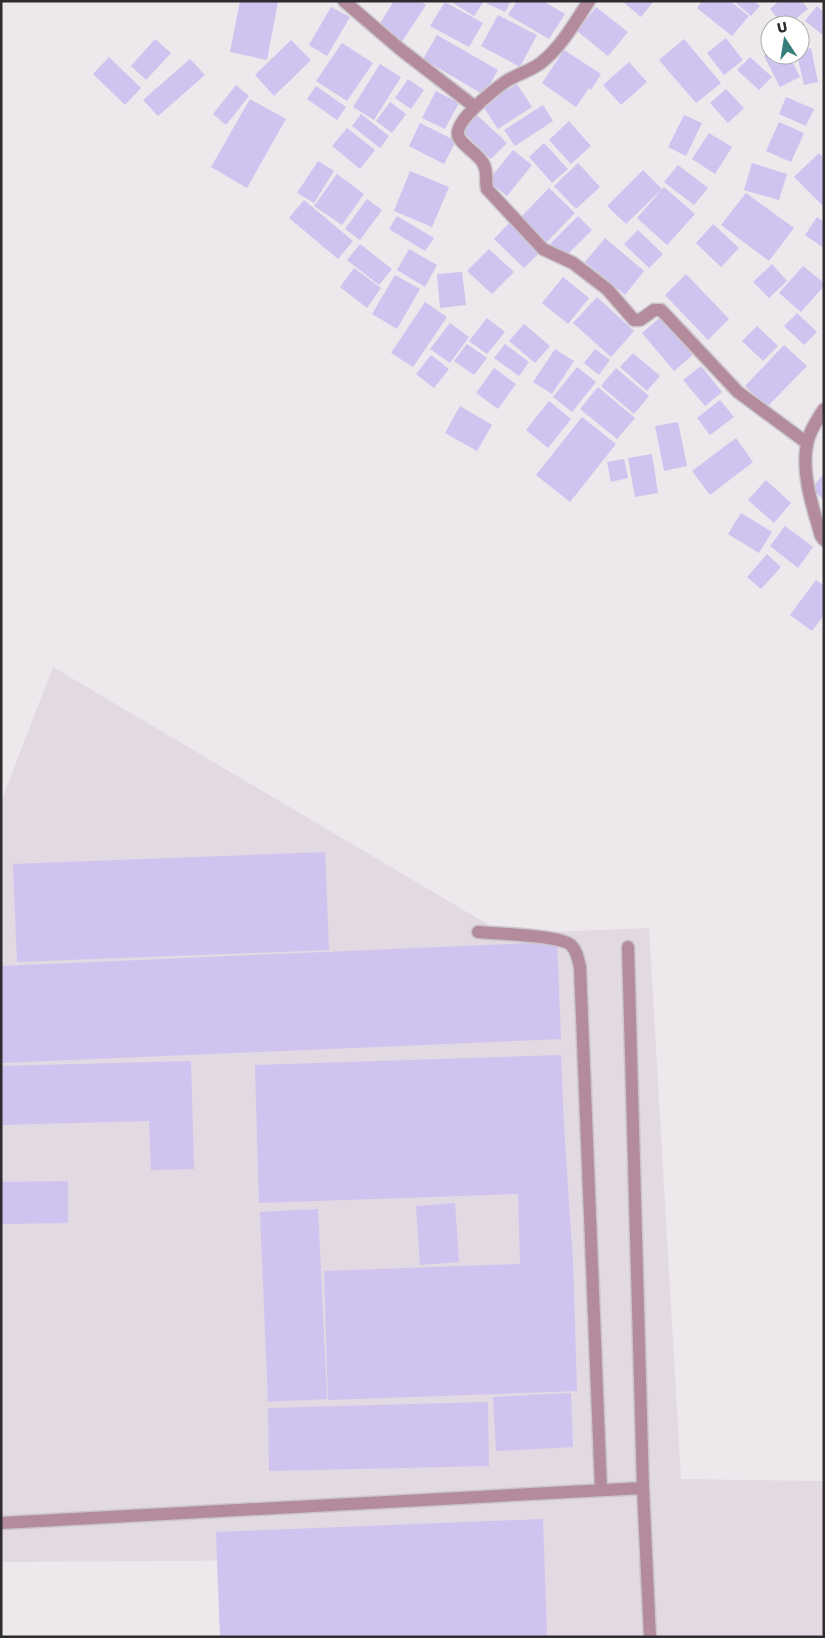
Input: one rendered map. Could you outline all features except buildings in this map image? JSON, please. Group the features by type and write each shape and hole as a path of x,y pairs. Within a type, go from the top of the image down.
{"street":[{"path":"344,1 400,49 475,107"},
{"path":"589,1 554,52 541,64 506,82 466,116 458,128 460,139 484,164 487,171 485,179 488,189 543,249 573,263 607,289 634,320 640,320 654,310 662,310 738,392 807,443"},
{"path":"824,409 807,443 806,476 821,536 824,540"},
{"path":"478,932 559,939 572,946 576,951 580,967 601,1490"},
{"path":"628,947 643,1488 650,1637"},
{"path":"1,1523 643,1488"}],"shaded area":[{"path":"53,667 504,934 649,928 681,1479 824,1481 824,1637 290,1637 287,1560 1,1562 1,802"}]}
